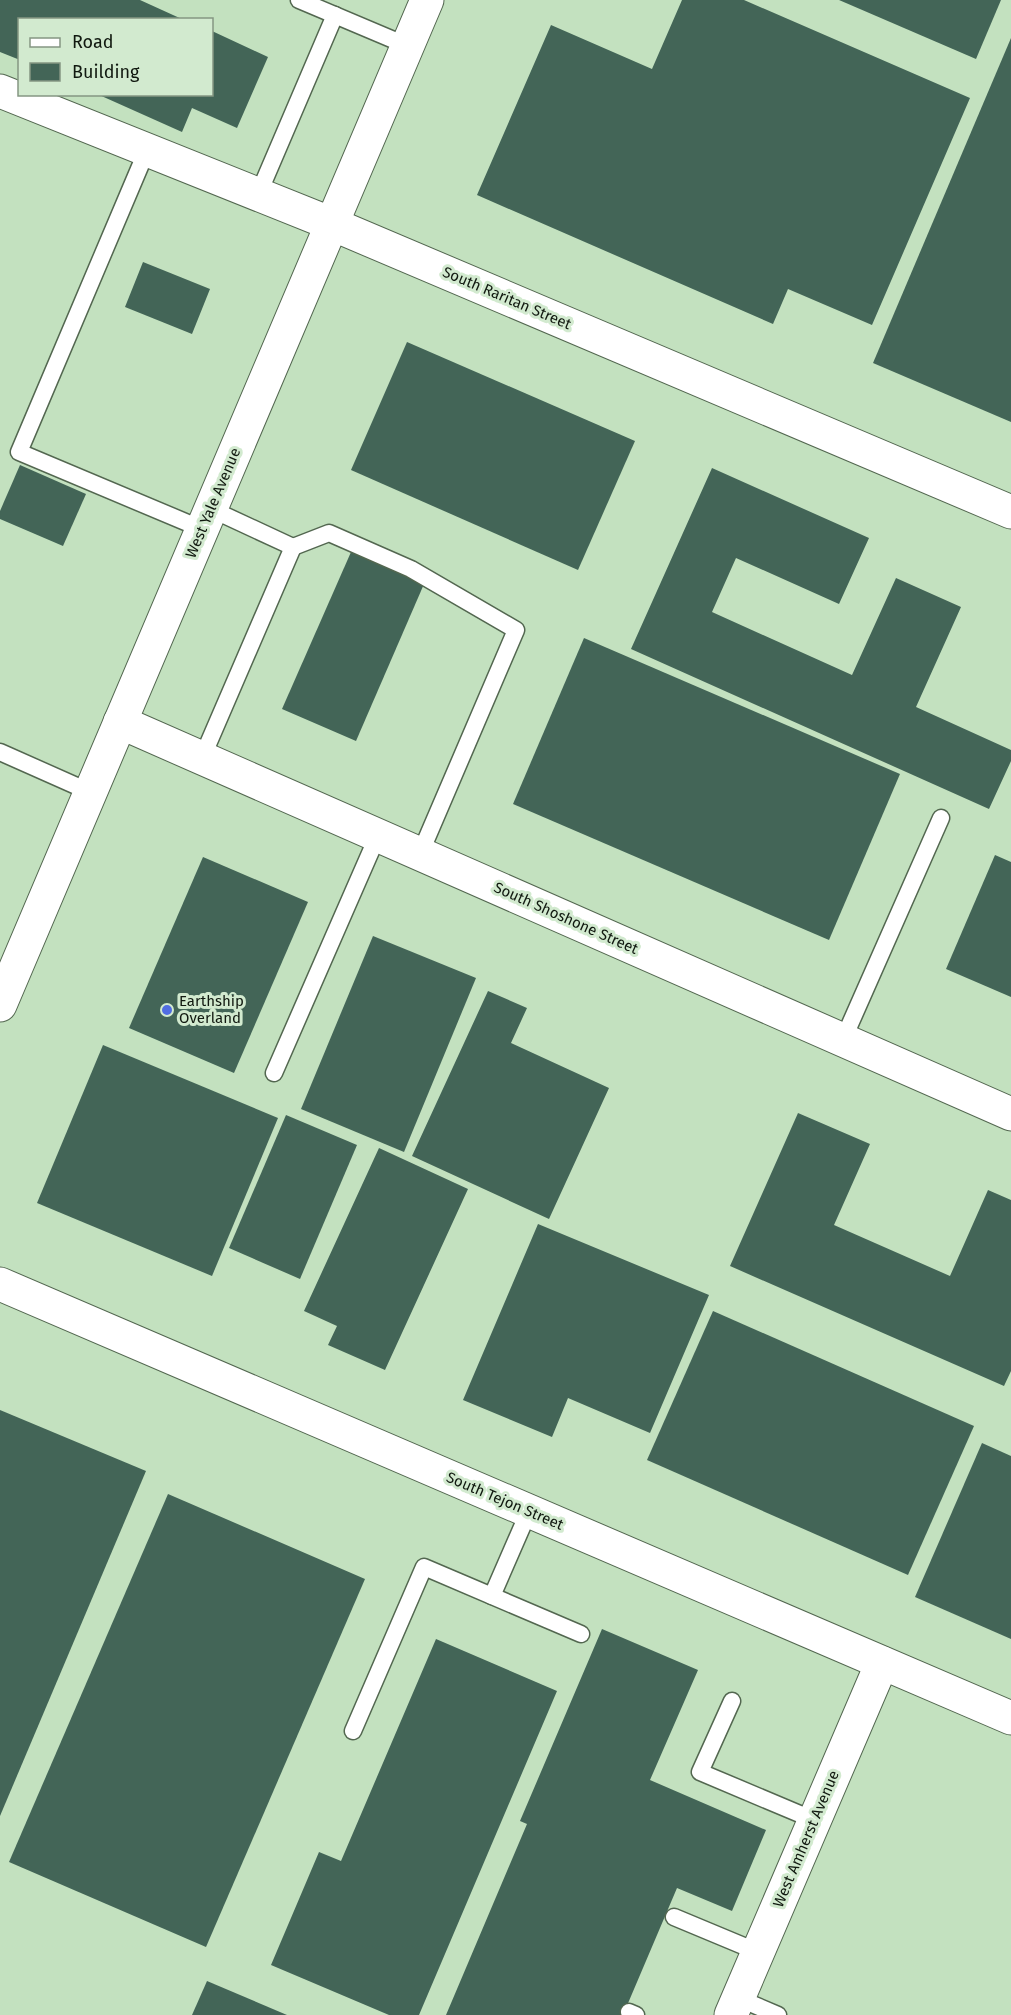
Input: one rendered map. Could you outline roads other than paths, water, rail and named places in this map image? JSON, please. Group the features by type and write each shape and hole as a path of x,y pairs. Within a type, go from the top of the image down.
{"street":[{"name":"West Yale Avenue","path":"0,1005 427,0"},
{"name":"South Raritan Street","path":"0,91 332,224 1011,512"},
{"name":"South Shoshone Street","path":"120,722 1011,1114"},
{"name":"South Tejon Street","path":"0,1284 1011,1718"},
{"name":"West Amherst Avenue","path":"734,2006 882,1663"}],"lane":[{"path":"299,0 408,46"},
{"path":"258,195 335,15"},
{"path":"147,150 20,453 206,519 293,547 329,533 411,569 516,630 420,854"},
{"path":"202,758 293,547"},
{"path":"0,752 90,792"},
{"path":"843,1040 941,818"},
{"path":"274,1073 378,835"},
{"path":"492,1596 529,1511"},
{"path":"353,1731 424,1567 581,1634"},
{"path":"732,1701 699,1772 814,1820"},
{"path":"674,1917 758,1952"},
{"path":"734,2006 778,2015"}],"place":[{"name":"Earthship Overland","path":"167,1010"}]}
